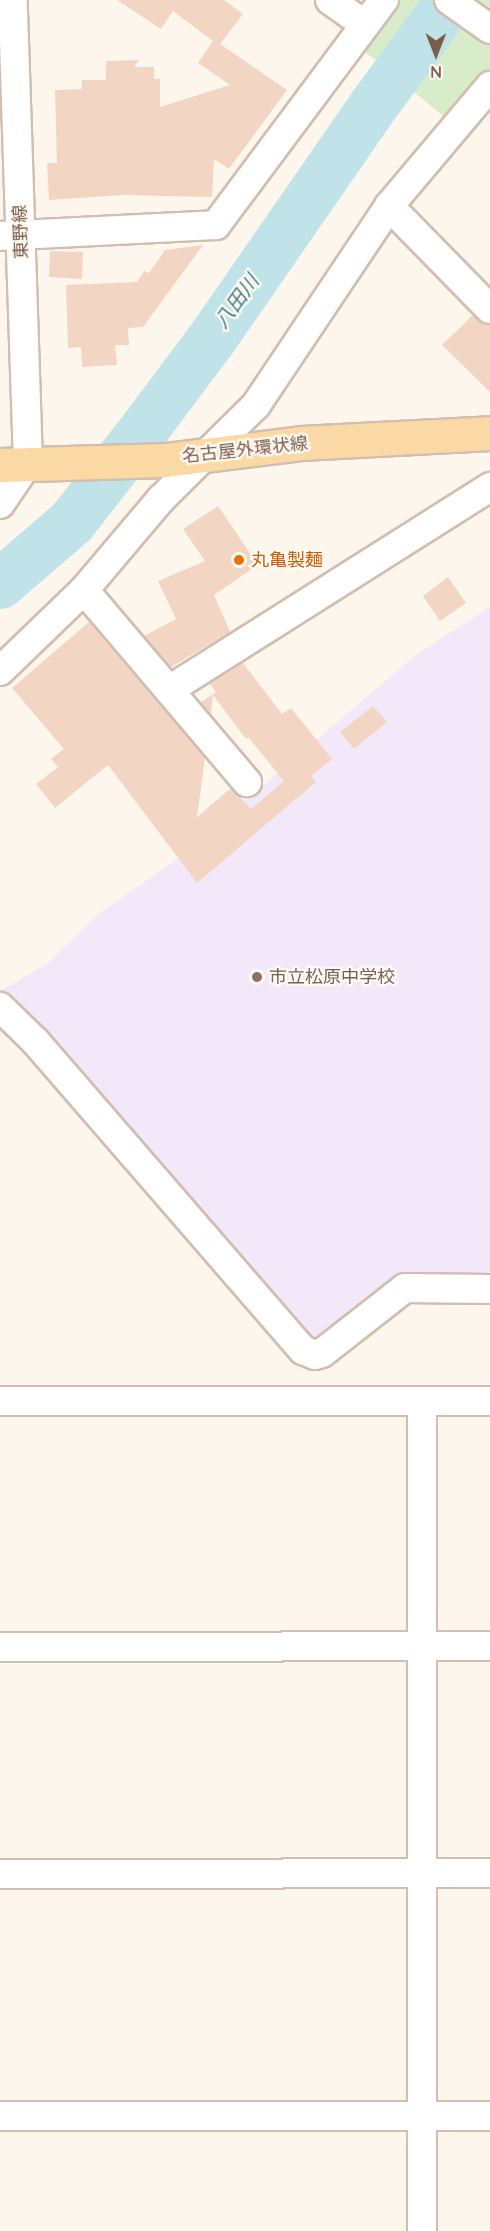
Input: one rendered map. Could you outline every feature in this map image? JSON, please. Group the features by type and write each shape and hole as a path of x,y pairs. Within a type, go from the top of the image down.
{"main road":[{"name":"名古屋外環状線","path":"28,463 165,460 301,443 490,433"}],"street":[{"name":"東野線","path":"13,0 11,236 28,463"},
{"path":"330,0 365,25"},
{"path":"11,236 216,225 384,0"},
{"path":"449,0 490,29"},
{"path":"0,671 84,590 161,499 256,405 389,206 490,86"},
{"path":"389,206 490,309"},
{"path":"0,504 28,463"},
{"path":"169,690 490,487"},
{"path":"84,590 247,782"},
{"path":"0,1008 35,1041 303,1350 315,1355 322,1353 405,1288 490,1289"},
{"path":"0,1401 490,1401"},
{"path":"422,1401 424,1873 422,2231"},
{"path":"0,1647 490,1646"},
{"path":"0,1874 490,1873"},
{"path":"0,2116 490,2116"}],"shaded area":[{"name":"市立松原中学校","path":"490,607 490,1286 400,1285 316,1352 0,991 48,963 97,915 173,862 417,654"}],"green space":[{"path":"399,0 490,0 490,70 447,119 364,51"}],"building":[{"path":"117,0 224,0 243,14 220,44 287,90 229,169 214,159 212,197 122,195 49,200 47,163 57,163 55,90 82,89 82,80 106,80 106,61 139,60 134,67 154,67 154,79 160,79 160,107 230,85 198,63 213,41 173,11 161,29"},
{"path":"203,245 143,327 128,328 129,345 115,345 117,365 82,367 81,347 68,348 66,285 137,282 144,271 149,273 165,250"},
{"path":"50,251 83,252 82,279 49,277"},
{"path":"473,315 485,325 490,325 490,392 442,345"},
{"path":"218,506 258,565 214,595 230,632 171,667 144,636 176,619 158,581 205,561 183,529"},
{"path":"448,577 466,603 440,621 423,596"},
{"path":"89,622 205,758 197,817 231,788 251,809 284,781 248,737 246,739 213,695 211,714 201,702 216,692 210,684 243,663 282,714 291,708 332,759 311,776 316,782 197,883 108,765 55,808 36,784 58,767 51,759 64,749 12,688"},
{"path":"373,706 387,722 354,749 340,732"}],"waterway":[{"name":"八田川","path":"0,584 72,522 146,427 214,336 377,101 451,0"}],"place":[{"name":"丸亀製麺","path":"239,560"},
{"name":"市立松原中学校","path":"257,977"}]}
